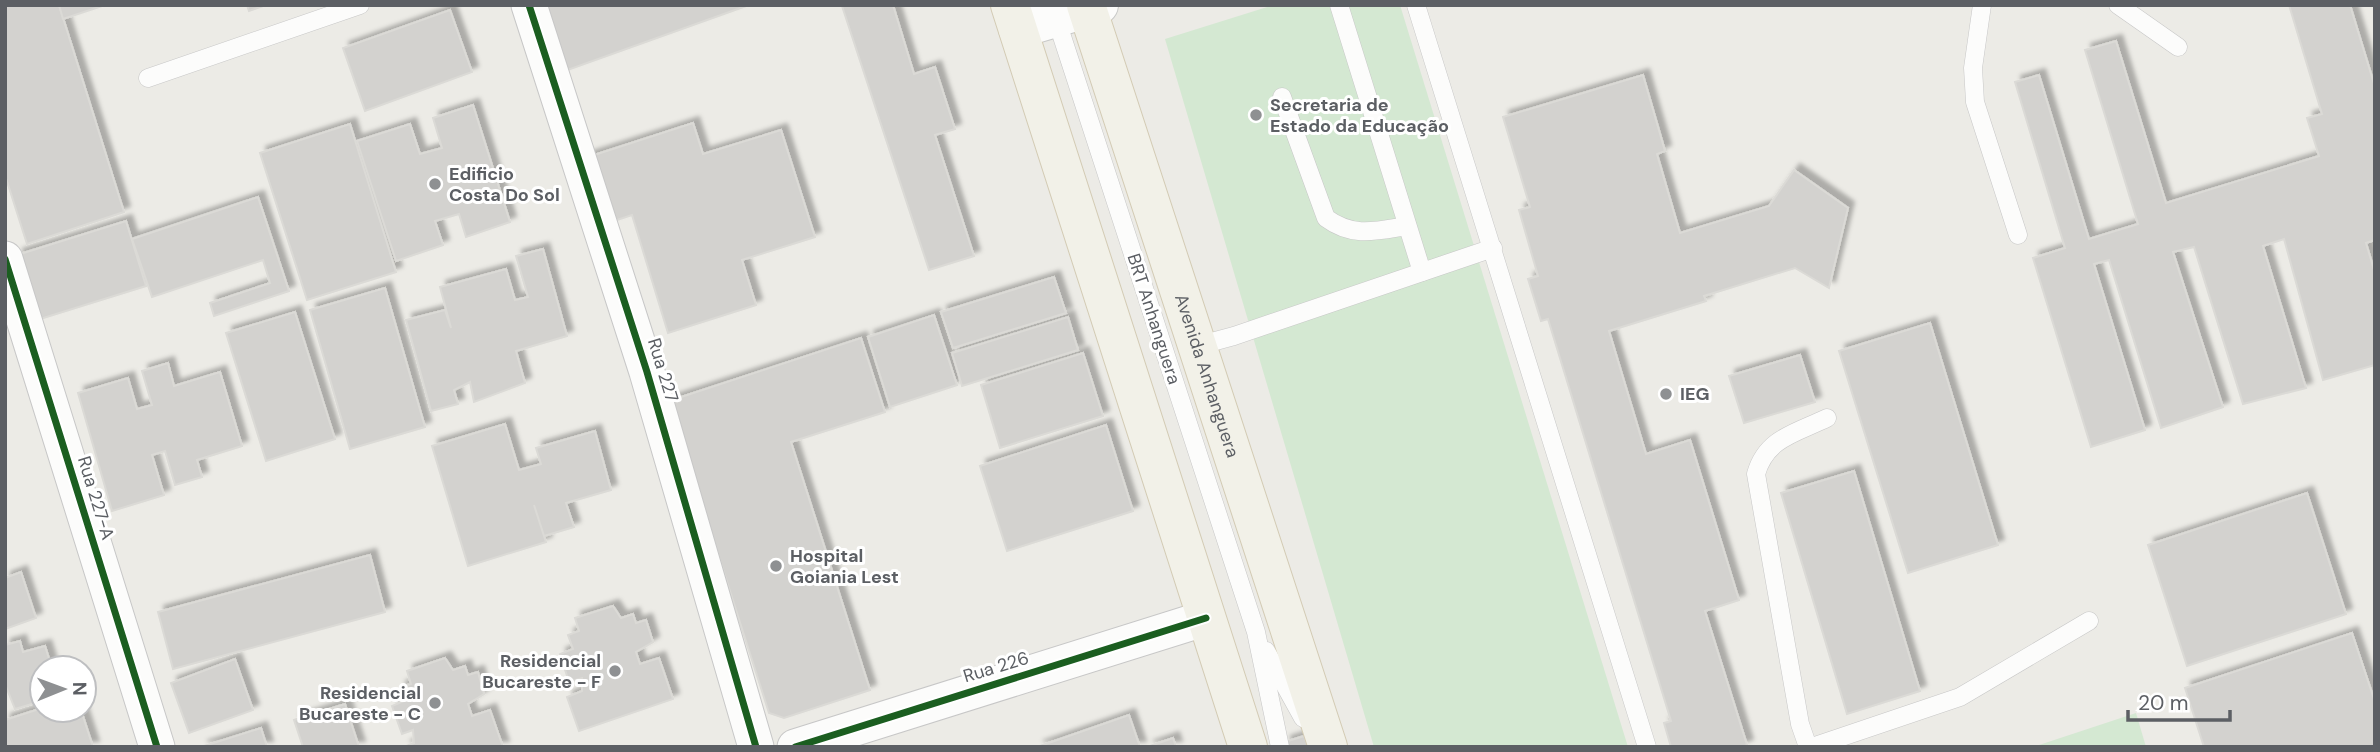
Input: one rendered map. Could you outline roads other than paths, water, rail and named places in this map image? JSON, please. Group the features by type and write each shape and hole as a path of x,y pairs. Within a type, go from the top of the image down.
{"main road":[{"path":"1076,8 1014,17 1248,747"},
{"name":"Avenida Anhanguera","path":"1076,8 1197,345 1328,747"}],"street":[{"name":"Rua 227","path":"529,5 647,372 756,747"},
{"name":"Rua 227-A","path":"5,259 157,747"},
{"name":"Rua 226","path":"795,747 1206,618"}],"lane":[{"path":"148,78 360,5"},
{"path":"1339,5 1422,272"},
{"path":"1416,5 1647,747"},
{"path":"1982,5 1973,68 1975,102 2018,235"},
{"path":"2118,5 2178,47"},
{"name":"BRT Anhanguera","path":"1076,8 1256,632 1280,747"},
{"path":"1282,97 1326,218 1341,229 1359,234 1407,226"},
{"path":"1197,345 1234,336 1493,248"},
{"path":"1828,418 1773,444 1761,456 1756,474 1800,724 1810,747 1960,697 2089,621"},
{"name":"BRT Anhanguera","path":"1256,632 1315,747"}],"place":[{"name":"Secretaria de Estado da Educação","path":"1256,115"},
{"name":"Edificio Costa Do Sol","path":"435,184"},
{"name":"IEG","path":"1666,394"},
{"name":"Hospital Goiania Lest","path":"776,566"},
{"name":"Residencial Bucareste - F","path":"615,671"},
{"name":"Residencial Bucareste - C","path":"435,703"}]}
